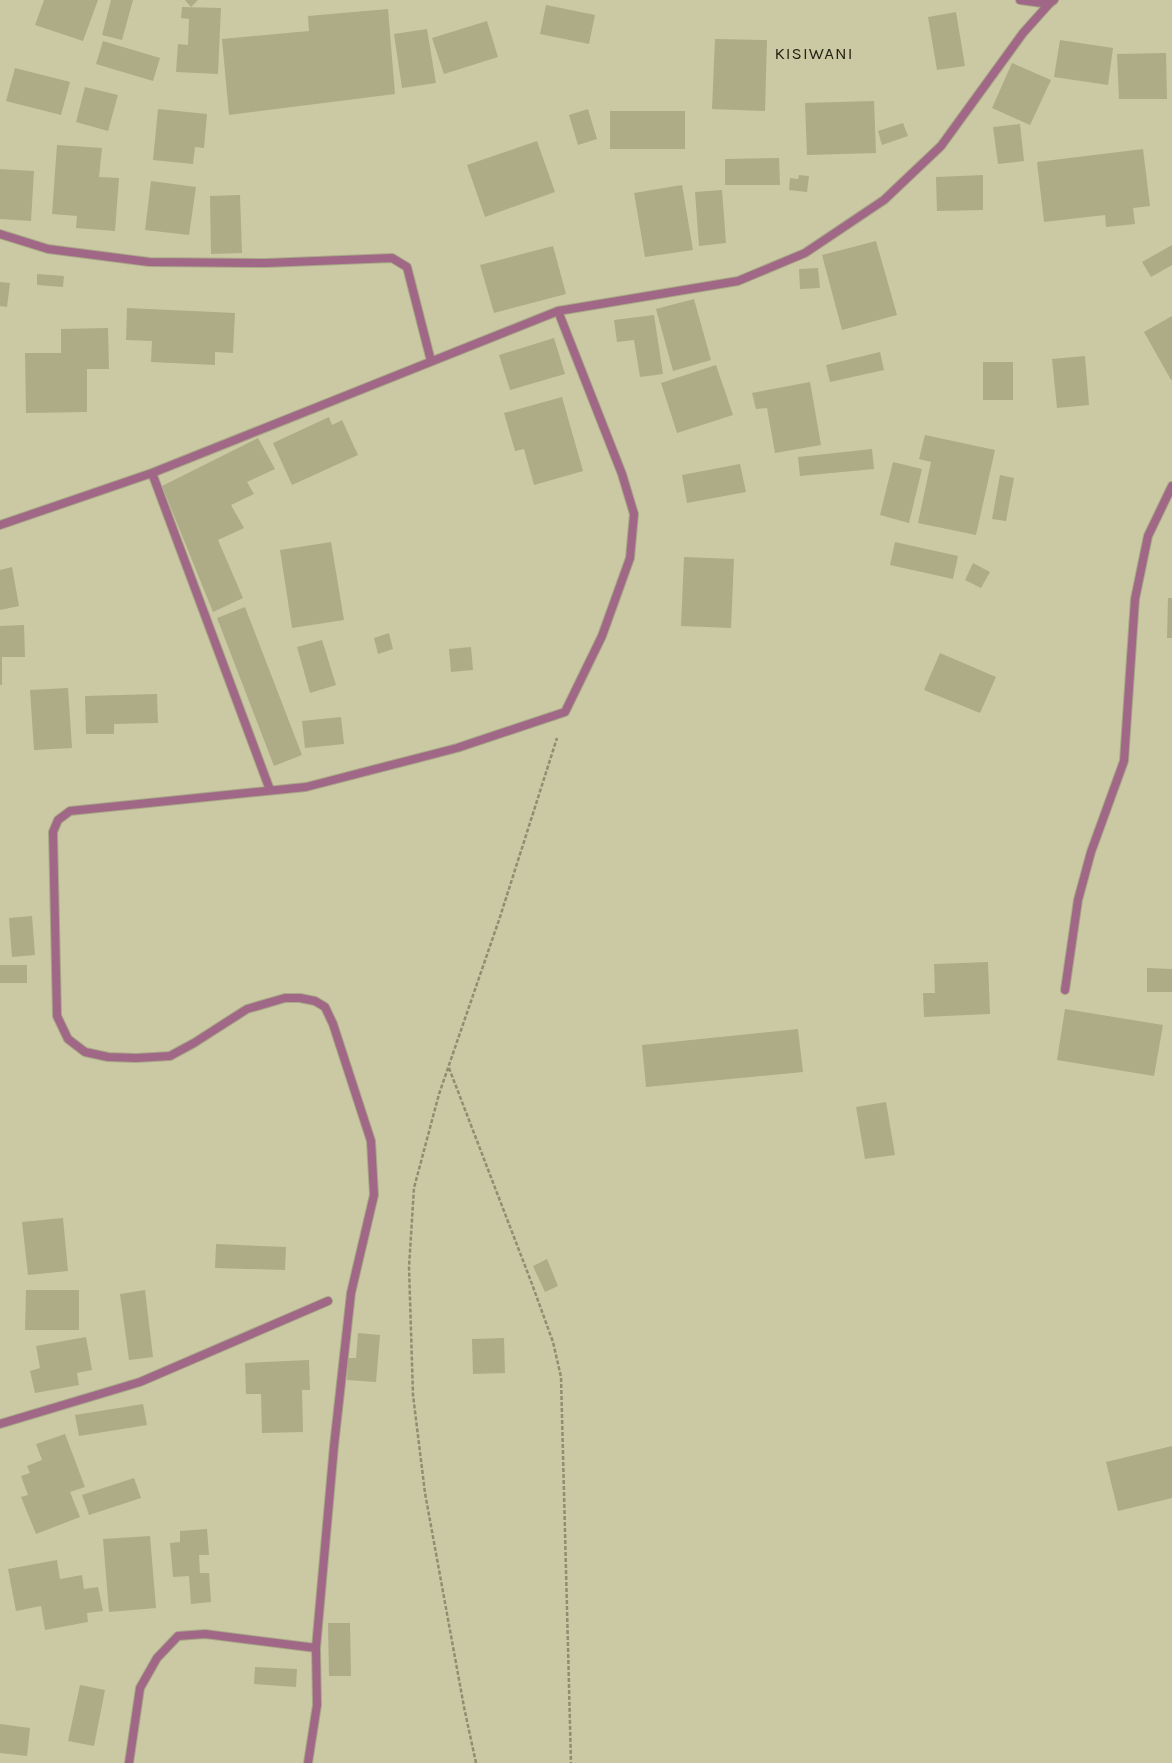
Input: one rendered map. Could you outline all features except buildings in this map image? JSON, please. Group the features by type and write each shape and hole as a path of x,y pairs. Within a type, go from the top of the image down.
{"street":[{"path":"1020,0 1051,2"},
{"path":"0,525 152,473 431,360 558,311 738,281 805,253 884,200 941,146 1023,33 1051,2"},
{"path":"0,234 48,249 149,262 266,263 392,258 407,267 431,360"},
{"path":"308,1763 317,1705 316,1648 334,1446 351,1292 374,1195 371,1141 333,1024 326,1007 315,1001 300,998 285,998 247,1009 194,1043 170,1056 136,1058 108,1057 85,1052 68,1039 57,1016 53,832 58,820 70,811 306,787 457,748 565,712 602,636 630,558 634,514 622,474 558,311"},
{"path":"152,473 270,790"},
{"path":"1064,990 1078,900 1091,852 1124,761 1135,599 1141,568 1148,536 1172,486"},
{"path":"0,1424 140,1382 328,1301"},
{"path":"129,1763 140,1688 157,1658 178,1636 205,1634 316,1648"}],"path":[{"path":"476,1763 464,1707 425,1493 413,1395 409,1267 414,1188 439,1094 500,917 565,712"},
{"path":"448,1067 532,1284 553,1342 561,1377 571,1763"}],"district":[{"name":"KISIWANI","path":"814,53"}]}
